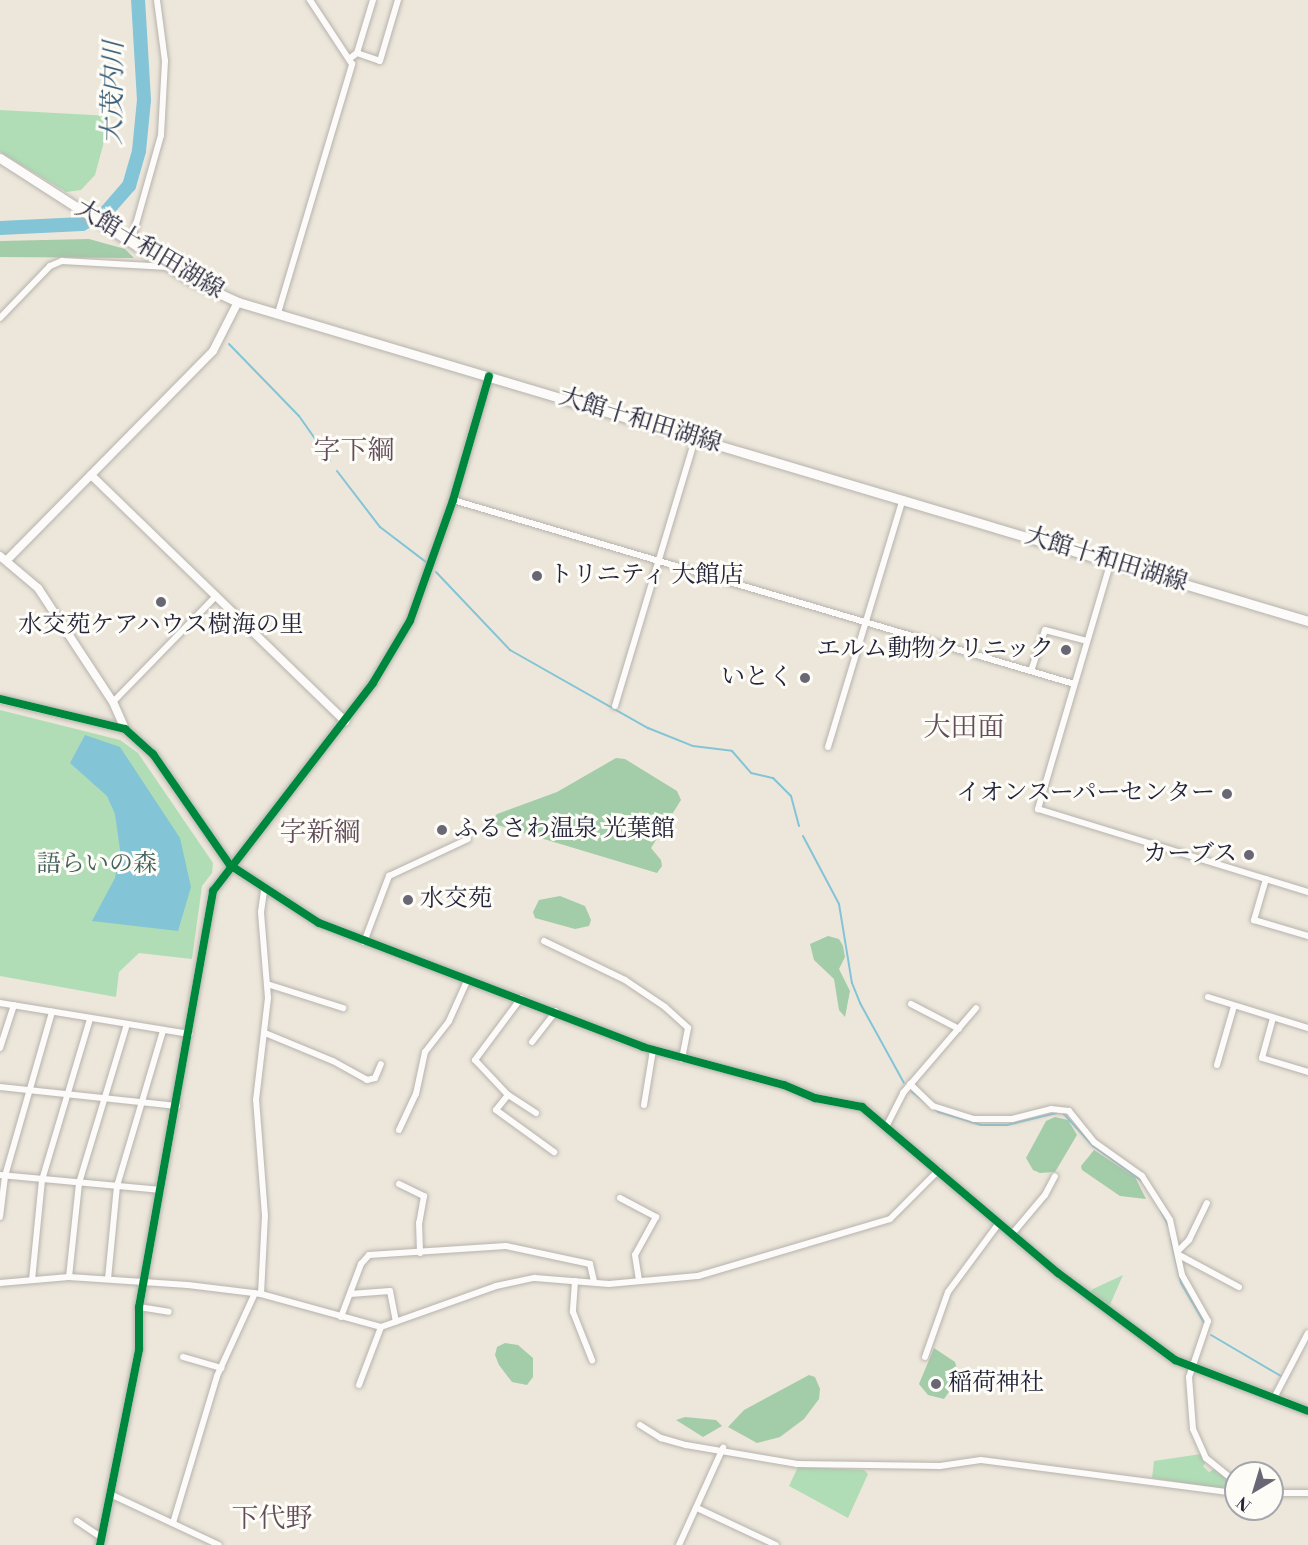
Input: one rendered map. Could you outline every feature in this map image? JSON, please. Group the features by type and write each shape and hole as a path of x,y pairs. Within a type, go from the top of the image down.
{"main road":[{"name":"大館十和田湖線","path":"0,158 170,268 238,302 1308,621"}],"street":[{"path":"131,242 163,115 165,61 157,0"},
{"path":"278,313 351,70 349,58 310,0"},
{"path":"349,58 357,53 373,0"},
{"path":"357,53 380,61 398,0"},
{"path":"0,318 50,266 62,261 170,268"},
{"path":"238,302 213,351 4,558 38,588 113,702 125,729 153,754 230,866 264,890 319,922 364,942 556,1011 653,1050 784,1085 815,1098 862,1107 887,1125 999,1223 1092,1299 1192,1369 1308,1411"},
{"path":"77,1521 101,1541 139,1349 139,1307 143,1281 190,1034 213,891 230,866 345,721 410,621 453,500 489,376"},
{"path":"615,706 695,439"},
{"path":"90,475 345,721"},
{"path":"828,747 903,499"},
{"path":"453,500 1074,684"},
{"path":"1111,561 1038,809 1308,892"},
{"path":"113,702 216,596"},
{"path":"1030,671 1045,630 1087,641"},
{"path":"0,699 125,729"},
{"path":"364,942 390,876 468,839"},
{"path":"1266,879 1254,920 1308,936"},
{"path":"173,1523 221,1368 258,1294 265,1216 256,1100 266,1033 267,984 261,912 264,890"},
{"path":"544,940 625,980 665,1007 688,1028 682,1059"},
{"path":"399,1130 416,1094 425,1052 449,1021 468,979"},
{"path":"267,984 343,1008"},
{"path":"521,998 475,1060 508,1095 536,1113"},
{"path":"1208,998 1308,1028"},
{"path":"0,1003 190,1034"},
{"path":"910,1004 959,1029"},
{"path":"0,1048 14,1005"},
{"path":"1217,1065 1234,1006"},
{"path":"887,1125 910,1084 976,1008"},
{"path":"532,1042 556,1011"},
{"path":"0,1215 2,1176 52,1012"},
{"path":"1273,1018 1262,1058 1308,1072"},
{"path":"32,1280 42,1180 65,1096 90,1019"},
{"path":"69,1277 79,1183 101,1100 126,1024"},
{"path":"108,1279 117,1186 139,1103 163,1030"},
{"path":"266,1033 333,1061 367,1080 375,1078 381,1064"},
{"path":"644,1105 653,1050"},
{"path":"910,1084 933,1106 974,1119 1012,1119 1051,1109 1069,1111 1094,1142 1142,1176 1170,1220 1182,1275 1209,1327 1192,1369 1191,1410 1198,1444 1217,1469 1224,1474"},
{"path":"0,1087 26,1093 177,1106"},
{"path":"508,1095 496,1110 554,1152"},
{"path":"0,1283 69,1277 143,1281 258,1294 381,1327 496,1286 535,1278 594,1282 698,1276 890,1219 939,1170"},
{"path":"2,1176 161,1190"},
{"path":"1012,1234 1045,1195 1054,1176"},
{"path":"399,1184 424,1196 419,1223 420,1253"},
{"path":"620,1198 656,1217 634,1255 639,1281"},
{"path":"1179,1253 1189,1240 1207,1203"},
{"path":"925,1357 948,1292 999,1223"},
{"path":"341,1317 361,1264 369,1255 506,1246 590,1264 594,1282"},
{"path":"1179,1253 1239,1287"},
{"path":"575,1281 573,1312 591,1360"},
{"path":"350,1294 390,1291 396,1321"},
{"path":"139,1307 169,1312"},
{"path":"359,1384 381,1327"},
{"path":"1274,1398 1308,1333"},
{"path":"183,1357 221,1368"},
{"path":"640,1425 661,1438 686,1445 723,1448 797,1464 940,1466 981,1460 1224,1491"},
{"path":"679,1545 723,1448"},
{"path":"1284,1493 1308,1493"},
{"path":"110,1494 219,1545"},
{"path":"697,1508 776,1545"}],"green space":[{"path":"0,110 111,116 95,175 81,190 66,192 0,152"},
{"path":"89,239 125,249 134,258 0,257 0,241"},
{"name":"語らいの森","path":"0,710 120,740 138,753 213,863 212,873 202,886 192,959 139,953 119,972 116,997 0,976"},
{"path":"616,758 625,759 677,791 681,800 651,848 661,860 662,866 657,873 494,824 493,819 497,814 557,792"},
{"path":"560,896 585,906 591,920 589,926 575,929 535,918 533,912 539,900"},
{"path":"828,936 839,939 843,946 845,957 839,969 850,991 845,1017 839,1010 834,979 814,960 810,944"},
{"path":"1055,1117 1068,1120 1077,1135 1055,1172 1040,1173 1033,1170 1026,1158 1046,1121"},
{"path":"1094,1150 1135,1177 1146,1199 1120,1196 1082,1170 1081,1166"},
{"path":"1123,1275 1109,1307 1090,1293 1093,1289"},
{"path":"505,1343 518,1345 533,1358 533,1377 527,1385 512,1382 499,1365 495,1355 497,1347"},
{"path":"934,1348 955,1362 957,1369 955,1383 944,1399 928,1395 919,1384"},
{"path":"809,1375 815,1377 820,1389 819,1399 804,1419 780,1437 757,1443 728,1427 744,1410"},
{"path":"685,1417 716,1420 722,1426 703,1437 676,1420"},
{"path":"1201,1454 1207,1461 1203,1466 1209,1472 1214,1469 1224,1476 1224,1489 1152,1478 1154,1461"},
{"path":"798,1467 864,1470 868,1474 848,1518 789,1486"}],"water":[{"path":"85,735 120,747 180,838 191,887 178,931 92,921 115,878 120,850 115,814 107,796 70,763"}],"waterway":[{"name":"大茂内川","path":"0,228 82,224 106,212 129,186 139,151 144,100 138,0"},
{"path":"229,344 299,416 330,460"},
{"path":"337,471 380,527 426,562"},
{"path":"436,572 510,650 648,728 693,746 732,751 751,773 773,778 791,796 799,826"},
{"path":"803,836 839,904 852,983 860,1003 904,1083"},
{"path":"912,1092 939,1112 981,1125 1007,1125 1057,1113"},
{"path":"1063,1113 1093,1146 1142,1181"},
{"path":"1161,1211 1169,1227"},
{"path":"1171,1239 1181,1283 1205,1324"},
{"path":"1211,1335 1281,1376"}],"cycle path":[{"path":"100,1545 139,1349 139,1307 213,891 373,683 410,621 453,500 489,376"},
{"path":"0,699 125,729 153,754 230,865 319,923 643,1047 784,1085 815,1098 862,1107 1058,1273 1175,1360 1308,1411"}],"place":[{"name":"トリニティ 大館店","path":"537,576"},
{"name":"水交苑ケアハウス樹海の里","path":"161,602"},
{"name":"エルム動物クリニック","path":"1066,650"},
{"name":"いとく","path":"805,678"},
{"name":"イオンスーパーセンター","path":"1227,794"},
{"name":"ふるさわ温泉 光葉館","path":"442,830"},
{"name":"カーブス","path":"1249,855"},
{"name":"水交苑","path":"408,900"},
{"name":"稲荷神社","path":"936,1384"}],"district":[{"name":"字下綱","path":"354,452"},
{"name":"大田面","path":"964,729"},
{"name":"字新綱","path":"320,834"},
{"name":"下代野","path":"272,1520"}]}
